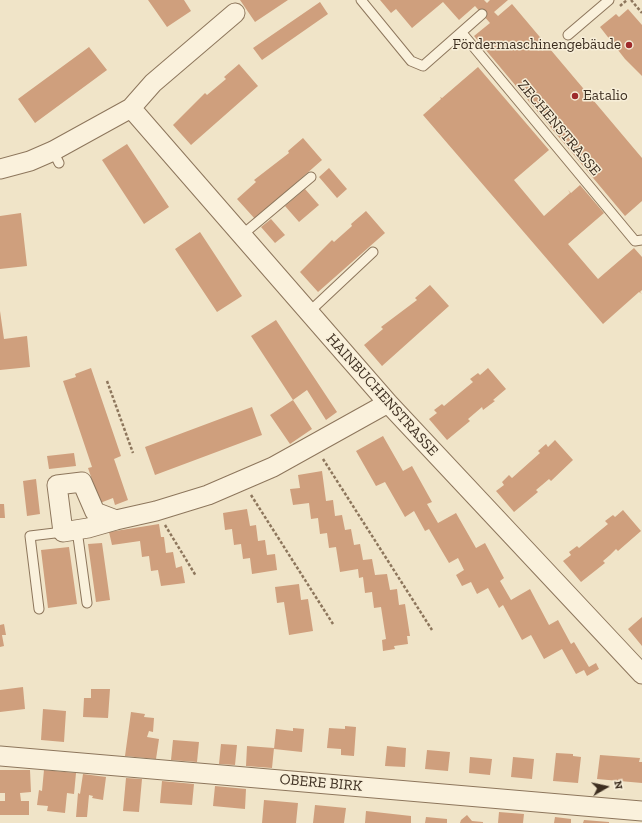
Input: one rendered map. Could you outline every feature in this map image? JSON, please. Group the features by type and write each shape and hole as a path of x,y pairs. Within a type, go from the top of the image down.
{"street":[{"path":"0,169 30,161 56,157 130,108 153,83 235,13"},
{"name":"HAINBUCHENSTRASSE","path":"130,108 388,403 642,674"},
{"path":"116,520 95,512 82,482 57,486 70,530 116,520 156,511 242,481 273,467 388,403"},
{"name":"OBERE BIRK","path":"0,756 642,811"}],"lane":[{"path":"361,0 411,61 423,66 482,14"},
{"path":"568,35 609,0"},
{"name":"ZECHENSTRASSE","path":"462,32 639,240"},
{"path":"242,235 311,177"},
{"path":"308,312 373,252"},
{"path":"39,609 30,536 70,530 87,603"}],"path":[{"path":"631,0 642,13"},
{"path":"107,381 133,453"},
{"path":"314,445 432,630"},
{"path":"242,481 333,624"},
{"path":"156,511 196,576"}],"building":[{"path":"148,0 184,0 191,11 167,27"},
{"path":"240,0 288,0 255,22"},
{"path":"380,0 484,0 487,3 490,0 508,0 494,12 498,16 512,4 642,158 642,201 625,216 474,36 490,23 475,6 459,20 443,2 412,28 396,9 391,13"},
{"path":"320,2 328,14 262,60 253,48"},
{"name":"Fördermaschinengebäude","path":"628,9 642,25 642,76 625,59 600,27 616,14 619,17"},
{"path":"89,47 107,70 35,123 18,99"},
{"path":"239,64 258,86 191,145 173,125 205,93 207,95 226,79 224,77"},
{"path":"478,67 549,150 514,180 544,216 570,193 568,190 571,193 580,185 604,213 568,244 598,279 634,248 642,257 642,290 640,292 642,294 639,292 603,324 423,115 441,99 440,97 442,98"},
{"path":"303,138 322,160 255,219 237,199 256,182 254,180 289,153 288,151"},
{"path":"127,144 169,207 144,224 102,160"},
{"path":"329,168 347,189 337,198 319,177"},
{"path":"305,189 319,205 299,222 285,206"},
{"path":"366,211 385,233 318,292 300,272 332,240 334,242"},
{"path":"21,213 27,266 0,269 0,216"},
{"path":"271,219 285,235 275,243 261,227"},
{"path":"200,232 242,296 217,312 175,249"},
{"path":"430,285 449,306 382,366 364,345 383,329 381,327 417,300 415,298"},
{"path":"0,311 4,339 27,336 30,367 0,370"},
{"path":"276,320 337,412 326,420 307,390 293,400 251,336"},
{"path":"91,368 121,456 114,459 128,500 115,505 113,498 100,503 88,468 92,467 63,381 76,377 75,374"},
{"path":"488,368 506,389 493,400 495,401 483,410 482,407 468,419 470,421 447,440 429,419 437,413 434,410 442,404 444,406 473,382 470,379 478,373 480,375"},
{"path":"293,400 312,429 290,444 270,415"},
{"path":"252,407 262,435 155,475 145,447"},
{"path":"383,436 403,471 412,466 432,502 427,504 438,523 456,513 476,548 485,543 504,578 500,581 511,600 530,589 549,625 558,620 571,644 574,642 589,667 596,663 599,669 587,676 584,670 576,674 562,649 544,659 531,635 522,640 503,605 499,608 488,588 477,594 471,582 462,586 456,575 464,570 458,558 449,563 429,529 425,531 414,511 405,517 385,482 376,486 356,451"},
{"path":"555,440 573,460 551,481 549,479 536,490 538,492 514,512 496,491 504,485 502,482 509,475 512,478 540,453 538,451 546,444 548,447"},
{"path":"74,453 76,466 49,469 47,456"},
{"path":"322,471 326,501 333,500 335,516 342,515 345,530 351,529 354,545 360,544 363,560 372,559 375,575 387,574 390,590 397,589 399,605 405,604 410,636 407,636 408,644 394,646 395,649 383,651 382,640 386,639 381,607 374,608 372,592 365,593 363,577 359,578 358,569 340,572 336,547 329,548 327,533 320,534 318,518 311,519 309,503 293,505 290,489 300,488 298,475"},
{"path":"36,479 40,514 27,516 23,481"},
{"path":"0,504 4,504 5,518 0,518"},
{"path":"247,509 250,526 256,525 258,541 265,540 267,555 275,554 277,570 252,574 250,558 243,559 241,544 234,545 232,529 225,530 223,513"},
{"path":"623,510 641,531 618,551 616,549 603,561 605,563 581,582 563,561 571,555 569,552 577,546 579,548 608,524 605,521 613,515 615,517"},
{"path":"159,524 161,537 164,537 166,553 173,552 176,568 182,566 185,583 161,586 158,570 151,571 149,556 142,557 140,541 112,545 109,532"},
{"path":"102,543 110,600 96,602 88,544"},
{"path":"69,547 77,604 48,608 41,550"},
{"path":"299,584 301,600 308,599 313,631 289,635 284,602 277,603 275,587"},
{"path":"642,617 642,646 628,629"},
{"path":"4,624 6,635 2,635 4,646 0,647 0,625"},
{"path":"23,687 25,709 0,712 0,690"},
{"path":"91,689 110,689 108,718 83,717 84,698 91,698"},
{"path":"43,709 66,711 64,742 41,740"},
{"path":"131,712 145,714 144,717 154,718 153,732 149,731 147,737 159,739 156,759 125,756"},
{"path":"345,726 356,727 354,756 341,755 341,749 327,748 329,728 345,729"},
{"path":"293,728 304,729 302,752 274,749 276,729 293,731"},
{"path":"173,740 199,742 197,762 171,760"},
{"path":"221,744 237,745 235,765 219,764"},
{"path":"247,746 274,748 272,768 246,766"},
{"path":"387,746 406,748 405,767 385,766"},
{"path":"427,750 450,752 448,771 425,769"},
{"path":"556,753 573,754 573,756 581,757 578,783 553,781"},
{"path":"600,755 640,758 639,762 642,762 642,783 597,779"},
{"path":"470,757 492,759 490,775 469,773"},
{"path":"513,757 534,759 532,779 511,777"},
{"path":"0,770 30,770 31,792 20,793 21,801 29,801 29,815 0,815 0,801 5,801 5,793 0,793"},
{"path":"44,770 76,773 74,794 67,793 65,813 47,811 48,806 37,805 39,790 42,791"},
{"path":"83,774 106,777 103,800 92,798 93,796 89,795 87,817 76,817 78,793 80,794"},
{"path":"126,778 142,779 139,812 123,811"},
{"path":"162,781 194,784 192,805 160,803"},
{"path":"215,786 246,789 245,809 213,806"},
{"path":"264,800 298,803 296,823 262,823"},
{"path":"315,805 346,808 344,823 313,823"},
{"path":"366,811 411,816 411,823 365,823"},
{"path":"499,812 524,814 523,823 498,823"},
{"path":"467,815 472,821 483,823 460,823 461,820"},
{"path":"426,817 447,819 447,823 425,823"},
{"path":"555,817 571,819 571,823 554,823"},
{"path":"584,820 609,822 609,823 583,823"}],"place":[{"name":"Fördermaschinengebäude","path":"629,45"},
{"name":"Eatalio","path":"575,96"}]}
